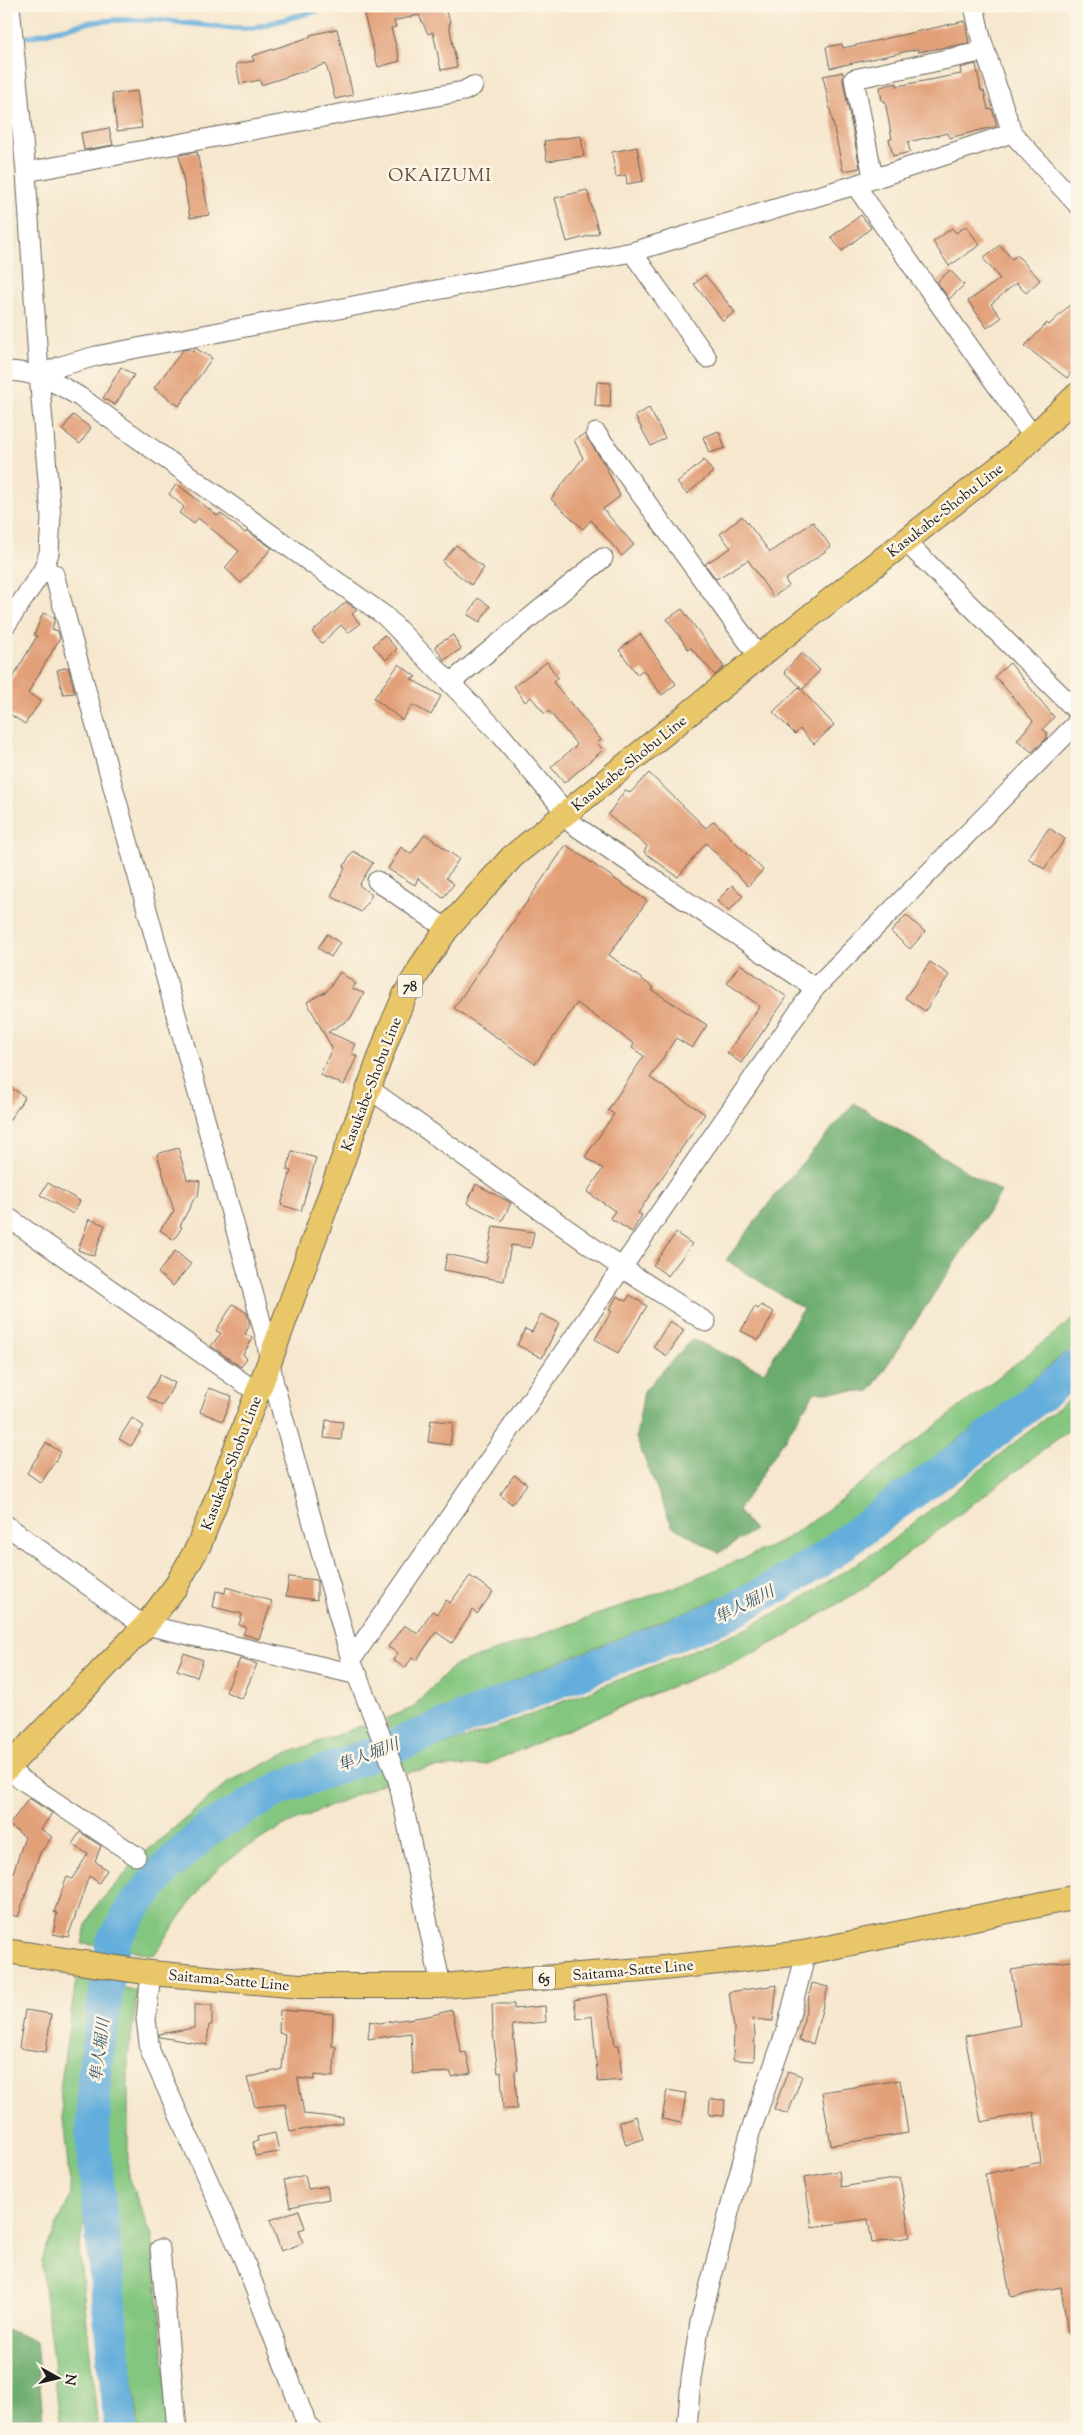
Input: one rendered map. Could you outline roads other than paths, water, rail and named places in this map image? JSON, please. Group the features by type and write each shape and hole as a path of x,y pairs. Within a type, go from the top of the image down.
{"main road":[{"name":"Kasukabe-Shobu Line","path":"6,1769 146,1625 176,1586 199,1545 258,1394 368,1088 406,995 424,962 447,929 512,857 1034,438 1077,395"},
{"name":"Saitama-Satte Line","path":"6,1951 151,1973 300,1986 441,1986 654,1969 803,1953 1077,1897"}],"street":[{"path":"6,625 43,570 49,554 50,516 26,172 10,6"},
{"path":"974,6 985,51 1012,133 1077,204"},
{"path":"873,177 854,79 985,51"},
{"path":"26,172 454,93 473,86"},
{"path":"39,375 96,356 632,252 855,185 873,177 1012,133"},
{"path":"855,185 1034,438"},
{"path":"632,252 707,358"},
{"path":"6,371 22,371 39,375 80,397 385,616 500,734 574,825 815,988"},
{"path":"596,433 759,657"},
{"path":"905,541 1077,711"},
{"path":"450,683 603,558"},
{"path":"43,570 54,574 260,1320 269,1363 355,1668 398,1780 441,1986"},
{"path":"355,1668 622,1268 815,988 1077,723"},
{"path":"377,880 447,929"},
{"path":"368,1088 622,1268 706,1322"},
{"path":"6,1216 258,1394"},
{"path":"6,1525 134,1619 146,1625 355,1668"},
{"path":"6,1769 136,1856"},
{"path":"687,2429 691,2379 700,2322 750,2133 786,2031 803,1965 803,1953"},
{"path":"151,1973 146,2019 150,2052 244,2260 307,2425 312,2429"},
{"path":"160,2249 177,2429"}],"waterway":[{"path":"28,37 91,22 117,20 157,20 234,28 253,28 334,6"},
{"name":"隼人堀川","path":"121,2429 93,2140 94,2076 113,1942 135,1905 168,1866 211,1827 281,1788 420,1736 720,1617 778,1586 820,1561 897,1503 965,1456 1077,1366"}],"district":[{"name":"OKAIZUMI","path":"440,175"}]}
